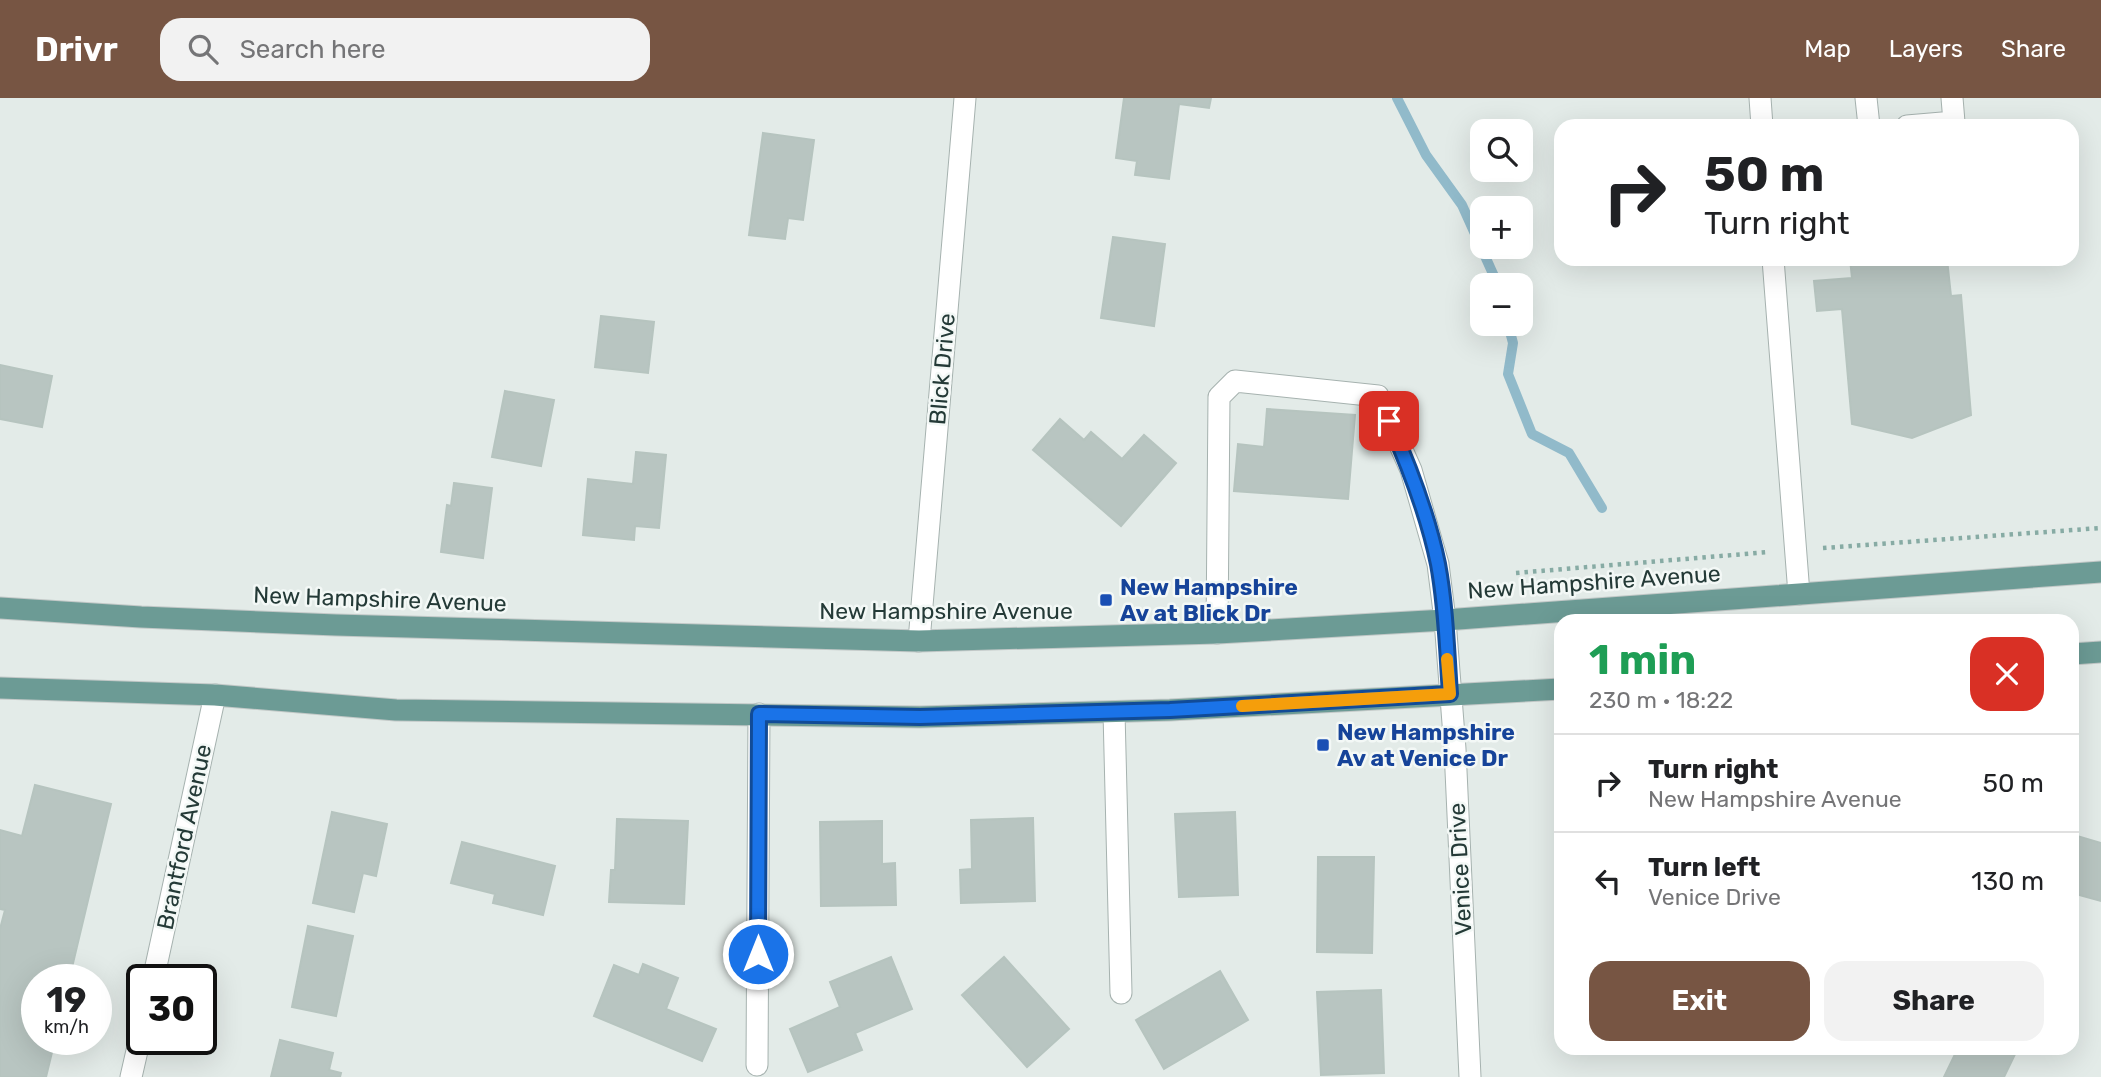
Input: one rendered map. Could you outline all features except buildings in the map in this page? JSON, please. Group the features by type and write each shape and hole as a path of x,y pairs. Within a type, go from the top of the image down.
{"main road":[{"name":"New Hampshire Avenue","path":"0,608 336,625 919,640 1217,633 1445,620 2101,572"},
{"path":"2079,654 2101,652"},
{"path":"0,688 215,695 396,710 920,717 1114,712 1554,689"}],"street":[{"name":"Blick Drive","path":"919,640 965,98"},
{"path":"1760,98 1762,119"},
{"path":"1866,98 1868,119"},
{"path":"1952,98 1954,119"},
{"path":"1774,266 1799,594"},
{"name":"Venice Drive","path":"1217,633 1219,397 1235,381 1378,396 1411,470 1438,564 1455,749 1470,1077"},
{"name":"Brantford Avenue","path":"156,964 215,695"},
{"path":"1114,712 1121,993"},
{"path":"757,1065 759,714"},
{"path":"131,1077 136,1055"}],"waterway":[{"path":"1397,98 1426,155 1462,205 1493,273"},
{"path":"1511,336 1513,343 1508,374 1532,434 1569,453 1602,508"}],"slow traffic":[{"path":"1242,706 1450,694 1447,659"}],"place":[{"name":"New Hampshire Av at Blick Dr","path":"1106,600"},
{"name":"New Hampshire Av at Venice Dr","path":"1323,745"}],"route":[{"path":"758,954 759,714 920,717 1170,710 1450,694 1438,564 1411,470 1389,421"}]}
